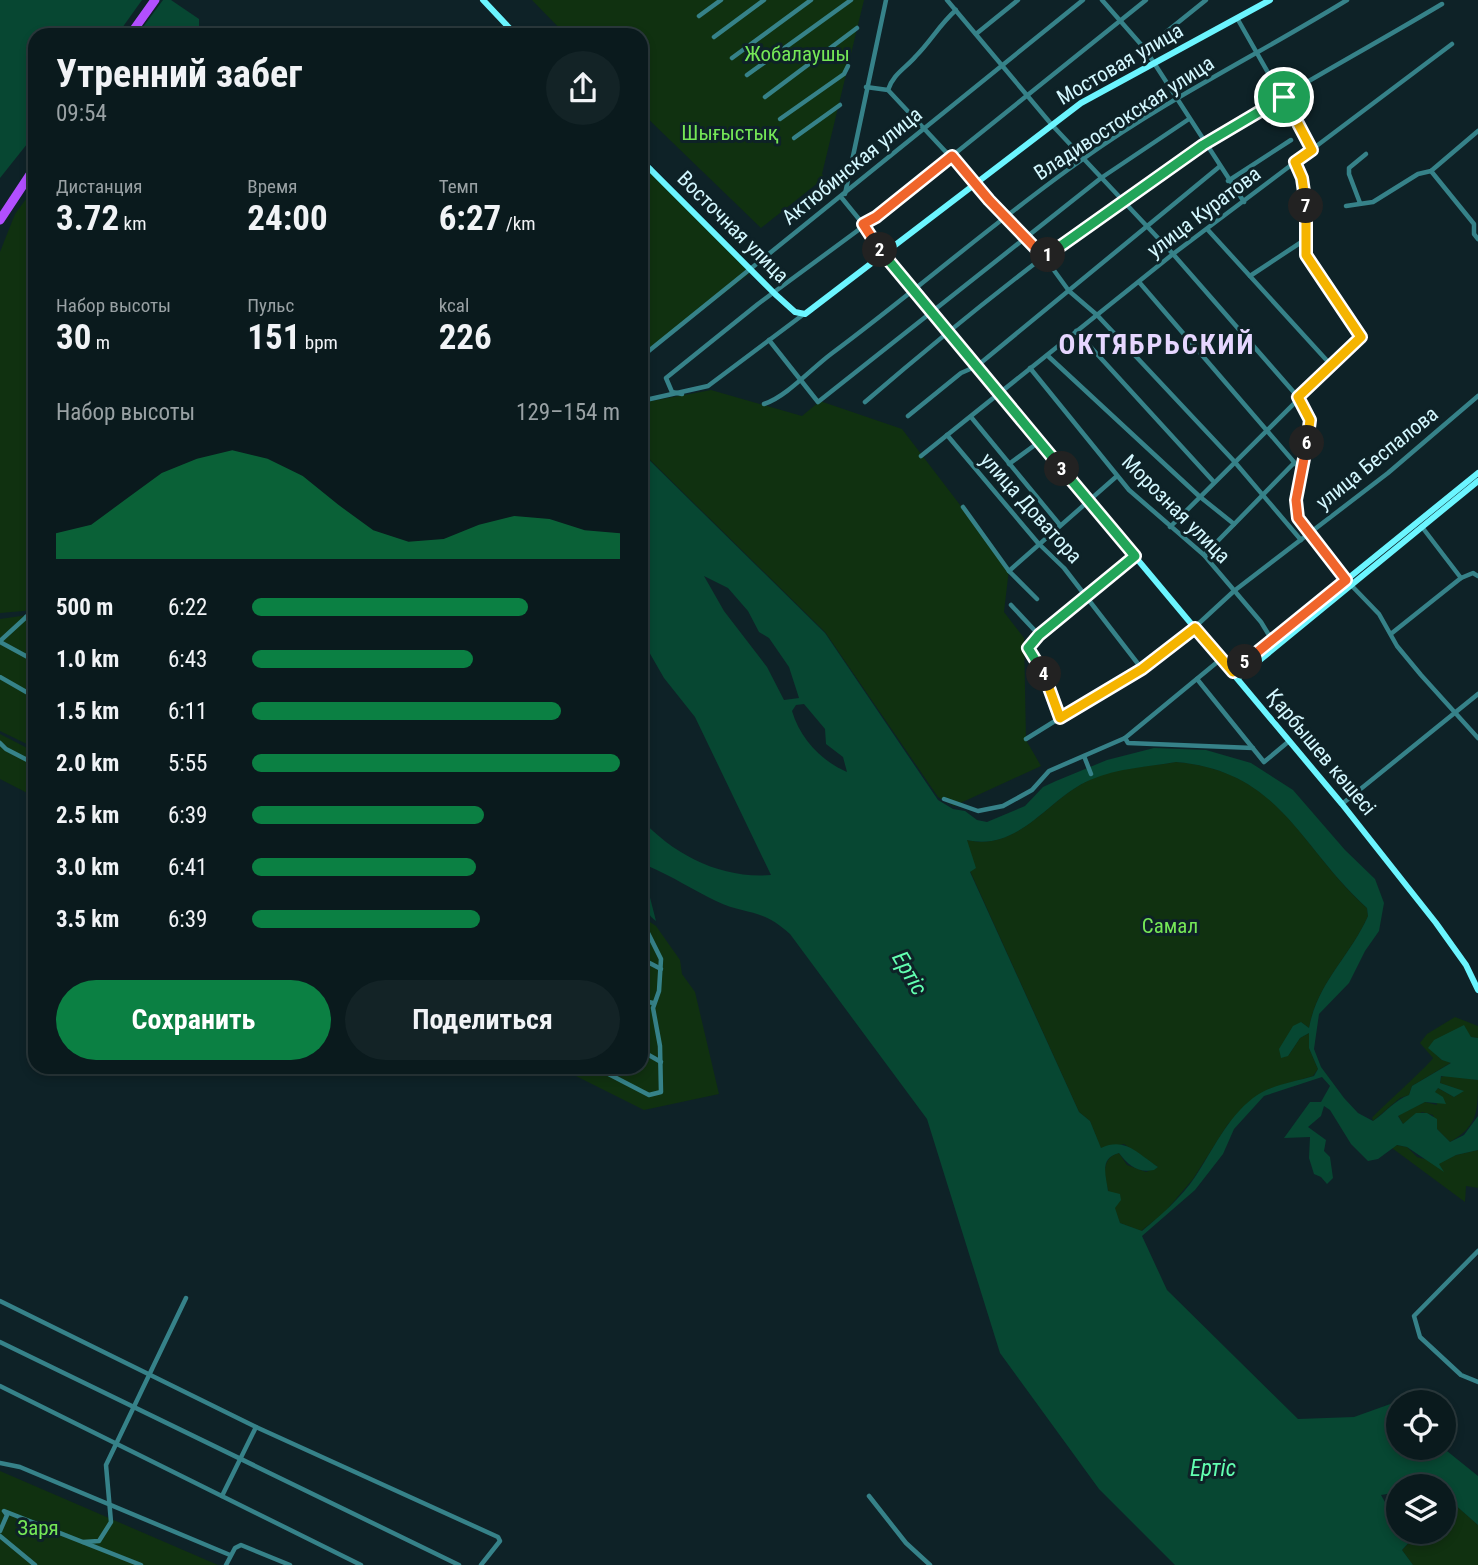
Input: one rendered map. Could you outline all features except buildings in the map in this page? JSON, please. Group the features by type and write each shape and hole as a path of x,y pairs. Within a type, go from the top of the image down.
{"highway":[{"path":"135,28 155,0"},
{"path":"0,220 28,177"}],"main road":[{"path":"483,0 509,28"},
{"name":"Мостовая улица","path":"805,314 1081,103 1270,0"},
{"name":"Восточная улица","path":"650,169 775,294 795,312 805,314"},
{"name":"Қарбышев көшесі","path":"882,254 1342,804 1436,923 1466,965 1478,990"},
{"path":"1235,675 1478,473"},
{"path":"1235,675 1272,640 1422,527 1478,481"}],"street":[{"path":"699,16 721,0"},
{"path":"714,37 764,0"},
{"path":"732,58 811,0"},
{"path":"747,75 851,0"},
{"path":"882,254 843,196 886,0"},
{"path":"948,0 1052,125 1173,254 1298,397 1308,414 1310,430 1300,469 1296,510 1309,533 1392,633 1396,646 1478,738"},
{"path":"976,34 1018,0"},
{"name":"Актюбинская улица","path":"648,351 1083,0"},
{"path":"1102,0 1154,63 1203,145 1244,202"},
{"path":"682,394 672,392 666,378 863,224 876,217 1146,0"},
{"path":"1144,49 1206,0"},
{"name":"Владивостокская улица","path":"764,404 777,400 799,378 915,292 1083,159 1177,98 1347,0"},
{"path":"865,402 949,333 1122,200 1203,145 1442,4"},
{"path":"888,90 891,79 918,55 939,24 956,10"},
{"path":"1237,18 1312,150"},
{"path":"765,97 857,28"},
{"name":"улица Куратова","path":"921,456 1173,254 1452,44"},
{"path":"780,119 844,74 848,66"},
{"path":"866,87 888,90 952,156 1045,258 1069,290 1097,314 1234,460 1301,540"},
{"path":"794,138 840,105"},
{"path":"769,340 818,402 1101,178 1189,119"},
{"path":"1346,206 1373,202 1418,174 1431,171 1478,131"},
{"path":"1228,181 1291,140"},
{"path":"1360,203 1349,168 1366,154"},
{"path":"1170,527 1265,429 1361,337 1306,255 1305,190 1295,162"},
{"path":"908,416 961,373 977,366 1219,167"},
{"path":"1431,171 1474,223 1474,234 1478,239"},
{"path":"1208,230 1331,365"},
{"path":"1250,276 1306,239"},
{"path":"1139,282 1300,469"},
{"name":"Мостовая улица","path":"650,400 708,386 805,314"},
{"path":"1076,331 1213,481"},
{"path":"1048,356 1199,496 1234,524"},
{"name":"Морозная улица","path":"1030,368 1117,476 1203,555 1272,640"},
{"name":"улица Беспалова","path":"1026,739 1142,669 1195,628 1234,591 1478,396"},
{"path":"971,418 1060,525"},
{"name":"улица Доватора","path":"947,435 1038,543 1041,542 1088,597 1142,669"},
{"path":"1009,464 1040,442"},
{"path":"1203,555 1294,463"},
{"path":"1009,570 1117,476"},
{"path":"963,507 1009,570 1037,599"},
{"path":"1422,527 1461,578"},
{"path":"1060,718 1047,679 1028,648 1039,635 1135,556"},
{"path":"1392,633 1461,578 1474,573 1478,576"},
{"path":"1011,605 1039,635"},
{"path":"26,617 0,642 28,657"},
{"path":"944,799 978,811 1003,806 1032,790 1049,771 1125,738 1222,659"},
{"path":"0,677 28,693"},
{"path":"1197,679 1264,762 1288,742"},
{"path":"1342,804 1478,694"},
{"path":"1125,738 1128,743 1253,748"},
{"path":"1,744 28,760"},
{"path":"1084,756 1091,774"},
{"path":"609,1074 649,1095 658,1094 662,1087 653,1003 659,991 661,970 656,946 648,932"},
{"path":"648,963 661,970"},
{"path":"648,1002 653,1003"},
{"path":"648,1055 661,1062"},
{"path":"1478,1251 1414,1316 1420,1337 1461,1375 1478,1382"},
{"path":"83,1542 99,1541 111,1522 106,1465 186,1298"},
{"path":"0,1301 256,1427 499,1537 500,1541 481,1565"},
{"path":"0,1342 134,1406 239,1461 459,1565"},
{"path":"0,1385 361,1565"},
{"path":"222,1496 256,1427"},
{"path":"0,1463 20,1467 111,1508 230,1555"},
{"path":"869,1496 906,1544 930,1565"},
{"path":"0,1531 6,1516 4,1511 141,1565"},
{"path":"0,1536 35,1565"},
{"path":"226,1565 230,1555 239,1546 247,1546 290,1565"}],"green space":[{"name":"Жобалаушы","path":"532,0 864,0 822,174 824,178 761,228 648,119 648,28 559,28"},
{"path":"648,166 750,273 648,353"},
{"path":"28,196 28,611 0,613 0,252 15,214"},
{"path":"711,390 802,416 820,401 902,429 1009,569 1004,612 1024,638 1026,740 1041,766 954,806 938,797 825,632 648,458 648,402"},
{"path":"28,615 28,745 0,731 0,619"},
{"path":"0,734 28,748 28,793 0,779"},
{"name":"Самал","path":"1176,762 1212,768 1241,780 1265,796 1367,908 1368,916 1319,996 1309,1028 1301,1022 1288,1056 1300,1038 1309,1033 1309,1048 1318,1069 1313,1076 1269,1089 1228,1124 1193,1179 1164,1213 1141,1231 1120,1223 1106,1184 1106,1164 1110,1157 1119,1153 1127,1165 1146,1172 1158,1167 1124,1144 1101,1149 1090,1121 1079,1112 970,871 967,840 985,842 1017,832 1073,789 1098,776"},
{"path":"648,921 656,926 680,960 682,974 695,992 719,1094 644,1110 572,1074 648,1074"},
{"path":"1455,1017 1478,1026 1478,1038 1471,1037 1429,1048 1442,1060 1452,1062 1412,1086 1409,1095 1400,1098 1373,1121 1372,1118 1433,1058 1420,1043 1427,1034"},
{"path":"1448,1075 1478,1080 1477,1109 1471,1124 1450,1142 1437,1129 1433,1115 1422,1112 1403,1124 1398,1115 1425,1102 1437,1105 1434,1092 1438,1088 1454,1097 1463,1091 1440,1083 1441,1077"},
{"path":"1396,1145 1407,1147 1417,1157 1439,1163 1456,1155 1478,1150 1478,1188 1466,1186 1465,1202 1392,1148"},
{"name":"Заря","path":"0,1471 218,1565 0,1565"},
{"path":"1456,1506 1478,1525 1478,1565 1413,1565 1402,1550 1408,1544 1456,1544"}],"water":[{"path":"0,0 171,0 199,19 199,28 28,28 28,143 0,178"},
{"name":"Ертіс","path":"648,459 825,633 938,800 953,809 965,811 977,820 987,822 1025,806 1043,787 1056,781 1107,760 1154,748 1206,750 1251,763 1293,790 1345,850 1375,879 1384,903 1379,931 1365,951 1349,983 1319,1014 1314,1049 1321,1067 1358,1113 1373,1121 1409,1095 1412,1086 1451,1063 1442,1060 1428,1048 1434,1040 1464,1025 1471,1037 1478,1038 1478,1080 1441,1076 1440,1083 1464,1091 1454,1097 1438,1088 1435,1092 1443,1097 1446,1104 1425,1102 1398,1116 1403,1124 1416,1113 1427,1113 1437,1119 1437,1129 1450,1142 1464,1135 1478,1116 1478,1150 1456,1155 1439,1164 1444,1172 1407,1147 1397,1145 1378,1159 1368,1161 1351,1144 1330,1110 1324,1106 1321,1116 1308,1127 1326,1140 1324,1151 1330,1157 1333,1178 1327,1184 1314,1174 1309,1158 1310,1137 1284,1138 1310,1102 1321,1102 1330,1086 1322,1077 1264,1096 1234,1129 1223,1154 1195,1190 1142,1236 1167,1290 1298,1419 1354,1417 1386,1406 1386,1460 1456,1458 1478,1476 1478,1525 1456,1506 1456,1474 1386,1474 1386,1494 1381,1495 1386,1504 1386,1544 1408,1544 1402,1550 1413,1565 1175,1565 1099,1489 1000,1353 927,1119 790,934 771,920 727,906 648,866 648,826 683,854 717,869 771,875 695,717 664,678 648,650","holes":["704,576 728,588 748,611 759,632 769,638 789,667 799,698 784,700 767,667 724,611","804,704 825,729 826,744 843,757 847,772 820,755 806,739 792,711 796,705","1176,762 1212,768 1241,780 1265,796 1367,908 1368,916 1319,996 1309,1028 1301,1022 1293,1026 1279,1049 1281,1058 1288,1056 1300,1038 1309,1033 1309,1048 1318,1069 1314,1076 1266,1090 1244,1106 1228,1125 1189,1185 1142,1231 1120,1223 1115,1208 1121,1200 1120,1194 1108,1191 1106,1163 1119,1153 1130,1165 1139,1169 1148,1171 1158,1167 1124,1145 1101,1148 1090,1121 1079,1112 970,872 976,868 967,840 986,842 1018,831 1075,788 1101,776"]},
{"name":"Ертіс","path":"648,890 656,921 648,911"}],"pier":[{"path":"142,0 163,0 142,28 122,28"}],"district":[{"name":"ОКТЯБРЬСКИЙ","path":"1157,344"}],"route":[{"path":"1284,97 1312,150 1295,162 1305,190 1306,255 1332,289 1361,337 1298,397 1308,414 1310,430 1300,469 1296,500 1298,518 1329,562 1346,580 1233,672 1195,628 1142,669 1060,718 1047,679 1028,648 1039,635 1135,556 882,254 863,224 876,217 952,156 989,200 1045,258 1122,200 1203,145 1284,97"}],"park label":[{"name":"Шығыстық","path":"730,133"}]}
